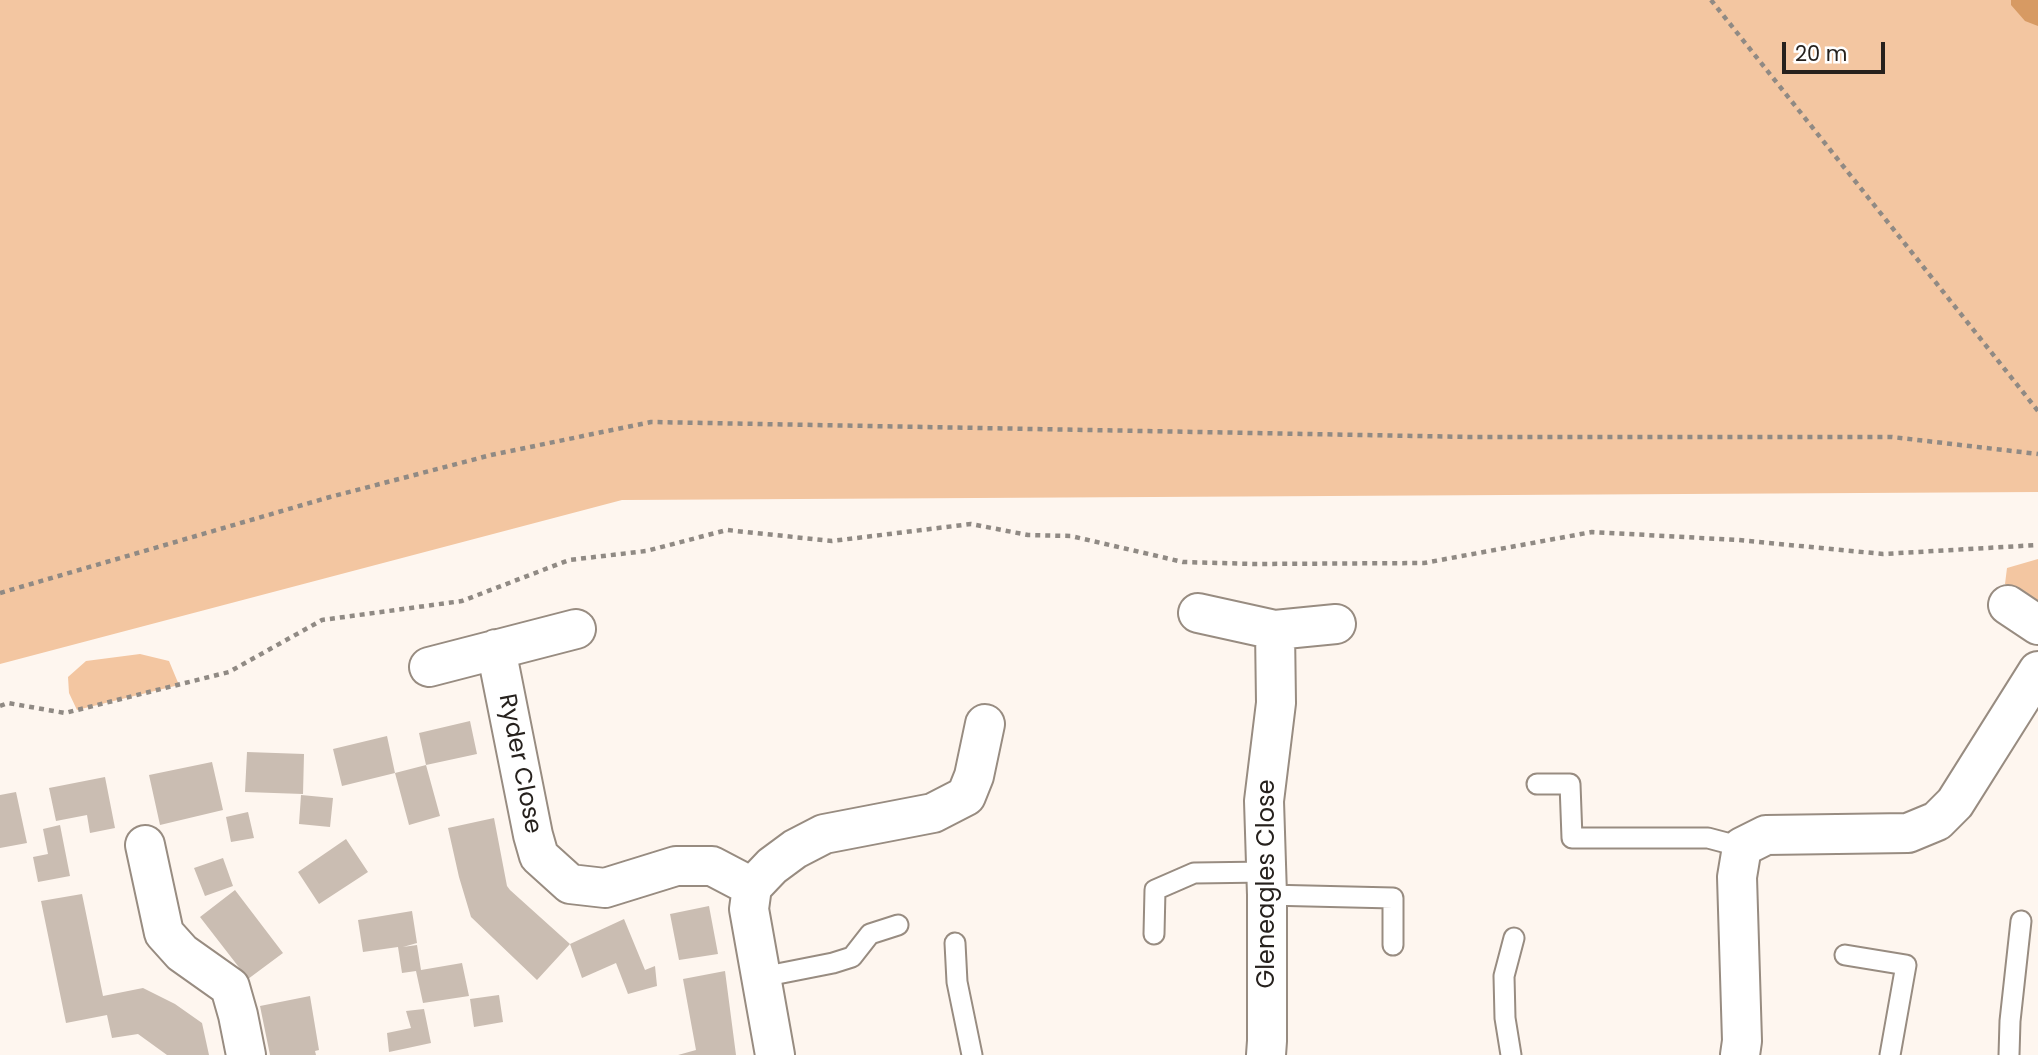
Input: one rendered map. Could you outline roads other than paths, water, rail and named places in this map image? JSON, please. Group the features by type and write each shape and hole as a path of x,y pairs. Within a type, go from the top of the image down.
{"street":[{"path":"1198,613 1275,630 1336,624"},
{"path":"429,667 576,629"},
{"name":"Gleneagles Close","path":"1266,1055 1267,884 1264,801 1276,703 1275,630"},
{"name":"Ryder Close","path":"496,649 539,856 570,884 605,888 676,866 712,866 752,887"},
{"path":"1740,1055 1742,1041 1737,877 1742,847 1766,835 1908,833 1937,821 1955,803 2038,671"},
{"path":"775,1055 748,909 752,887 772,866 794,849 824,834 933,813 966,796 974,776 985,724"},
{"path":"145,845 164,933 182,953 230,987 239,1015 246,1055"}],"lane":[{"path":"1538,784 1570,784 1572,838 1708,838 1742,847"},
{"path":"1154,934 1155,890 1194,873 1393,898 1393,945"},
{"path":"2009,1055 2021,921"},
{"path":"762,976 852,957 870,934 898,925"},
{"path":"1511,1055 1504,976 1514,938"},
{"path":"955,943 957,982 972,1055"},
{"path":"1845,955 1906,965 1890,1055"}]}
